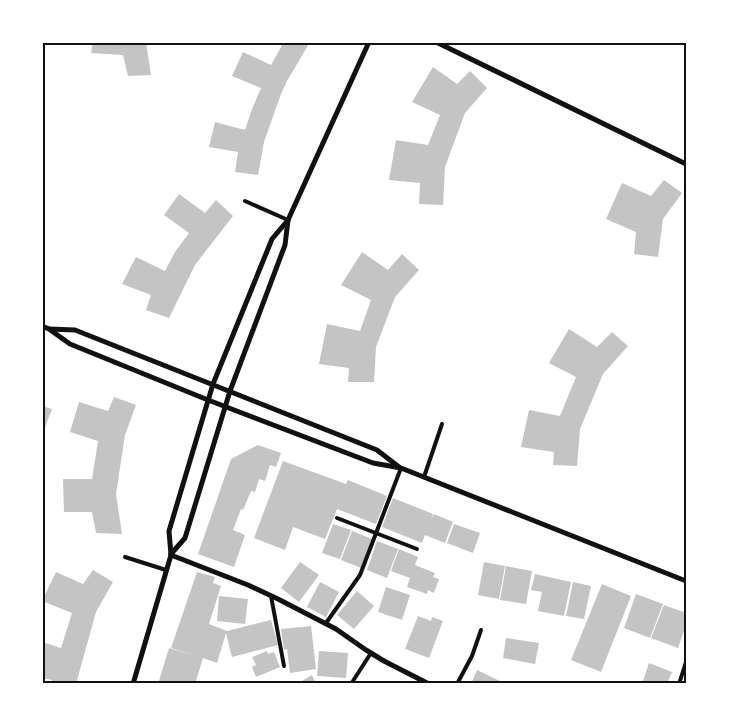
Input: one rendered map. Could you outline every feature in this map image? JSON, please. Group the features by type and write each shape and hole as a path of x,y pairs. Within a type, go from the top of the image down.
{"street":[{"path":"133,684 170,555 169,531 213,384 272,239 288,220 369,42"},
{"path":"436,42 686,164"},
{"path":"170,555 185,538 230,391 285,245 288,220"},
{"path":"42,326 75,330 213,384 377,450 401,468"},
{"path":"49,328 70,344 208,400 373,463 401,468 686,581"},
{"path":"170,555 232,578 272,596 326,623 370,653 429,684"}],"lane":[{"path":"245,201 288,220"},
{"path":"424,477 442,424"},
{"path":"326,623 360,575 401,468"},
{"path":"337,518 416,549"},
{"path":"125,557 166,570"},
{"path":"272,596 284,666"},
{"path":"457,684 472,656 481,630"},
{"path":"351,684 370,653"},
{"path":"679,684 686,662"}],"building":[{"path":"93,42 146,42 151,75 128,76 123,55 91,53"},
{"path":"284,42 310,42 281,94 264,142 258,175 235,172 238,152 209,147 215,122 245,130 261,88 232,76 243,52 271,65"},
{"path":"433,67 457,84 470,71 487,88 465,113 445,167 443,205 419,204 420,183 389,180 396,140 428,145 440,115 412,102"},
{"path":"664,180 682,193 663,219 658,257 634,254 636,232 606,219 622,183 651,196"},
{"path":"179,194 205,213 216,200 233,216 195,265 169,318 146,310 151,295 122,284 136,257 165,271 175,252 189,233 164,215"},
{"path":"362,252 388,270 402,254 419,270 395,297 376,347 374,382 348,382 349,368 319,364 327,324 360,331 371,300 341,285"},
{"path":"569,329 597,347 612,332 628,346 603,374 580,429 577,466 553,465 554,452 521,447 529,410 560,416 576,377 549,363"},
{"path":"114,397 136,405 125,435 116,494 122,534 96,533 92,512 64,512 63,479 92,479 98,441 70,432 79,402 108,411"},
{"path":"42,406 52,409 43,433 42,433"},
{"path":"258,445 281,453 276,467 270,465 265,481 259,479 255,492 251,491 243,510 241,509 233,530 245,535 234,567 198,554 231,459"},
{"path":"283,461 346,484 348,480 387,496 376,524 337,509 325,539 293,527 285,550 254,538"},
{"path":"393,498 433,514 431,519 434,514 453,522 445,543 425,535 422,543 382,527"},
{"path":"333,524 351,530 340,559 322,553"},
{"path":"454,524 480,533 473,553 447,543"},
{"path":"352,531 372,539 361,568 341,560"},
{"path":"377,541 398,549 387,578 367,570"},
{"path":"399,549 418,557 415,565 435,573 433,577 439,579 434,593 428,590 427,594 407,587 410,578 391,571"},
{"path":"300,562 319,575 299,602 281,588"},
{"path":"484,562 505,566 499,599 478,595"},
{"path":"506,566 532,571 526,604 500,600"},
{"path":"93,570 113,582 96,612 76,684 51,684 52,680 42,678 42,642 61,648 72,613 42,601 56,572 83,584"},
{"path":"197,572 215,577 213,583 221,586 209,624 227,631 271,620 278,645 232,657 226,633 217,663 203,658 195,684 158,684 169,648 196,656 171,648"},
{"path":"535,574 571,582 564,616 538,611 542,592 531,590"},
{"path":"320,582 339,592 326,617 307,607"},
{"path":"573,582 591,586 584,619 566,616"},
{"path":"602,584 631,596 601,672 571,660"},
{"path":"386,587 410,595 402,620 378,612"},
{"path":"357,591 374,606 354,629 337,615"},
{"path":"636,594 663,604 650,638 624,628"},
{"path":"219,596 248,599 245,624 217,621"},
{"path":"664,605 686,613 686,625 678,648 651,638"},
{"path":"418,616 431,621 432,617 443,621 429,658 405,649"},
{"path":"311,626 316,669 290,673 287,649 284,650 281,629"},
{"path":"506,638 539,643 535,664 503,658"},
{"path":"267,651 268,654 274,652 280,667 256,677 252,667 256,665 252,657"},
{"path":"319,651 348,653 346,678 317,676"},
{"path":"649,663 672,672 667,684 642,684"},
{"path":"477,670 500,681 499,684 471,684"},
{"path":"312,675 316,684 297,684"}]}
